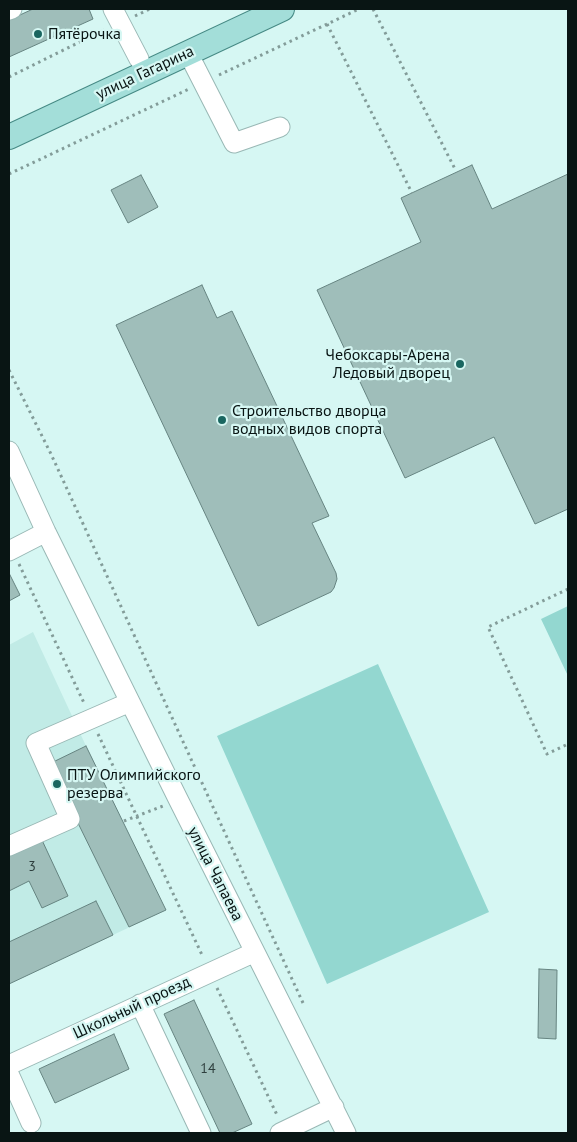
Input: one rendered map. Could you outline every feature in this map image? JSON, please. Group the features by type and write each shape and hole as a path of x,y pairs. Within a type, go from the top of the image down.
{"main road":[{"name":"улица Гагарина","path":"9,137 185,46 246,9"},
{"name":"улица Гагарина","path":"9,120 139,58 185,46 282,9"}],"street":[{"path":"113,9 139,58"},
{"path":"185,46 234,143 280,128"},
{"name":"улица Чапаева","path":"9,451 46,532 130,702 346,1133"},
{"path":"10,550 46,532"},
{"path":"9,846 70,819 36,743 130,702"},
{"name":"Школьный проезд","path":"9,1065 255,952"},
{"path":"140,1004 201,1133"},
{"path":"9,1074 31,1123"},
{"path":"282,1132 334,1107"}],"path":[{"path":"218,75 359,9"},
{"path":"373,9 455,169"},
{"path":"327,24 412,193"},
{"path":"9,77 108,29"},
{"path":"9,174 192,88"},
{"path":"9,370 51,454 306,1010"},
{"path":"10,550 92,719 282,1132"},
{"path":"568,589 488,627 547,754 568,744"},
{"path":"124,822 178,799"}],"shaded area":[{"path":"568,606 568,676 541,619"},
{"name":"ПТУ Олимпийского резерва","path":"33,632 166,910 9,984 9,645"},
{"path":"378,664 489,912 327,984 217,736"}],"building":[{"path":"33,9 89,9 93,19 9,57 9,20"},
{"name":"Чебоксары-Арена Ледовый дворец","path":"472,165 492,209 568,174 568,509 535,524 494,437 405,478 317,290 421,242 401,198"},
{"path":"141,175 158,207 128,223 111,190"},
{"name":"Строительство дворца водных видов спорта","path":"202,285 217,318 232,311 329,516 312,523 336,573 337,579 334,588 331,592 258,626 116,325"},
{"path":"9,573 20,595 9,601"},
{"path":"86,746 166,910 129,927 49,764"},
{"path":"41,838 68,896 42,908 29,881 9,891 9,853"},
{"path":"96,901 113,935 9,984 9,942"},
{"path":"539,969 557,970 556,1039 538,1038"},
{"path":"194,1000 252,1124 232,1133 220,1133 164,1014"},
{"path":"114,1034 129,1069 55,1103 39,1069"}],"place":[{"name":"Пятёрочка","path":"38,34"},
{"name":"Чебоксары-Арена Ледовый дворец","path":"460,364"},
{"name":"Строительство дворца водных видов спорта","path":"222,420"},
{"name":"ПТУ Олимпийского резерва","path":"57,784"}]}
